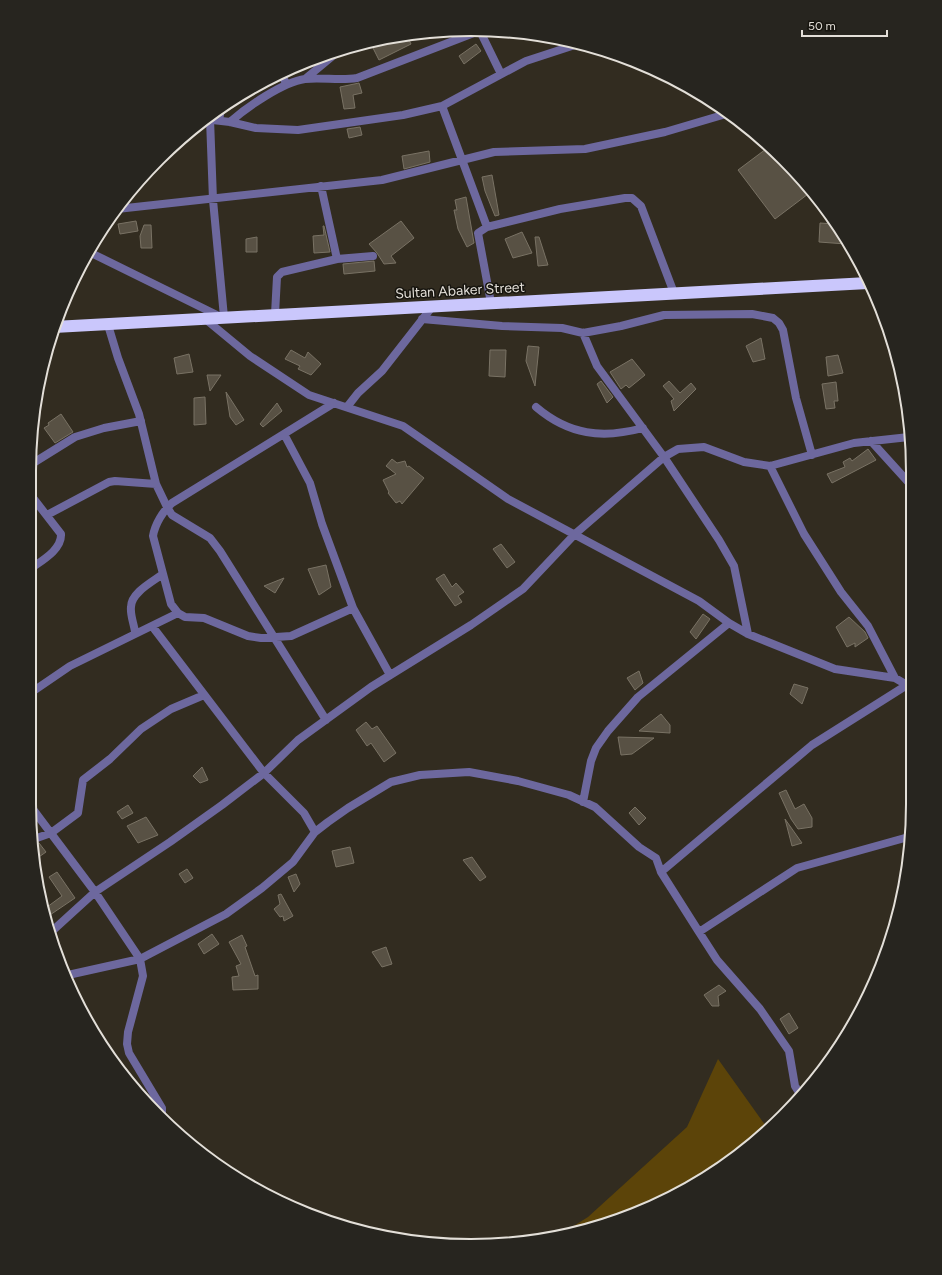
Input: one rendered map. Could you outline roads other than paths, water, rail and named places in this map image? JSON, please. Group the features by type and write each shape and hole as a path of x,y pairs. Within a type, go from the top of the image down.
{"highway":[{"name":"Sultan Abaker Street","path":"61,327 863,283"}],"street":[{"path":"230,122 239,114 286,84 305,79 345,80 357,78 466,36"},
{"path":"483,36 501,74"},
{"path":"215,120 256,128 298,130 367,121 442,106 526,61 565,46"},
{"path":"305,79 328,60"},
{"path":"284,79 286,84"},
{"path":"442,106 463,159 487,227"},
{"path":"124,208 214,200 321,186 382,180 494,152 585,149 665,132 721,115"},
{"path":"219,120 220,116"},
{"path":"208,125 223,317"},
{"path":"321,186 337,259"},
{"path":"491,303 478,234 487,227 560,209 632,198 641,206 674,293"},
{"path":"94,254 223,317"},
{"path":"275,314 279,273 337,259 374,256"},
{"path":"347,407 358,393 382,371 432,307"},
{"path":"422,319 502,326 562,328 583,333 621,326 664,315 752,314 773,318 779,323 783,330 796,398 812,455"},
{"path":"204,318 250,356 309,395 403,426 508,499 699,601 729,623 748,634 835,669 895,678 906,683"},
{"path":"108,324 118,358 141,421 156,484 167,508 172,516 210,538 220,551 326,720"},
{"path":"583,333 597,366 664,457 719,540 734,566 748,634"},
{"path":"334,403 178,498 167,508 154,528 152,536 171,604 178,613 185,617 204,618 248,636 275,637 291,636 354,608"},
{"path":"536,407 546,416 582,433 616,434 643,428"},
{"path":"36,461 75,437 104,428 141,421"},
{"path":"284,434 310,484 322,524 354,608 390,675"},
{"path":"54,928 95,892 170,842 264,773 298,740 371,687 471,625 523,589 575,534 664,457 678,450 704,447 744,462 770,466 854,443 904,437"},
{"path":"871,441 906,480"},
{"path":"770,466 804,534 841,592 868,626 895,678"},
{"path":"47,515 109,482 116,481 156,484"},
{"path":"36,501 61,534 61,540 58,546 36,564"},
{"path":"136,632 130,607 132,600 136,595 163,574"},
{"path":"36,689 70,666 136,632 178,613"},
{"path":"583,802 591,761 596,748 608,732 638,697 729,623"},
{"path":"152,626 264,773 304,813 315,832"},
{"path":"661,872 812,746 906,686"},
{"path":"38,838 51,832 78,813 83,780 110,759 142,729 171,709 204,694"},
{"path":"71,974 140,959 226,914 262,888 293,862 315,832 348,808 391,782 420,775 469,772 518,781 569,794 595,807 639,847 656,858 661,872 717,960 760,1009 789,1051 795,1086 798,1091"},
{"path":"36,813 95,892 140,959 143,976 128,1032 127,1044 130,1053 162,1108 162,1111"},
{"path":"699,932 797,868 904,838"}]}
